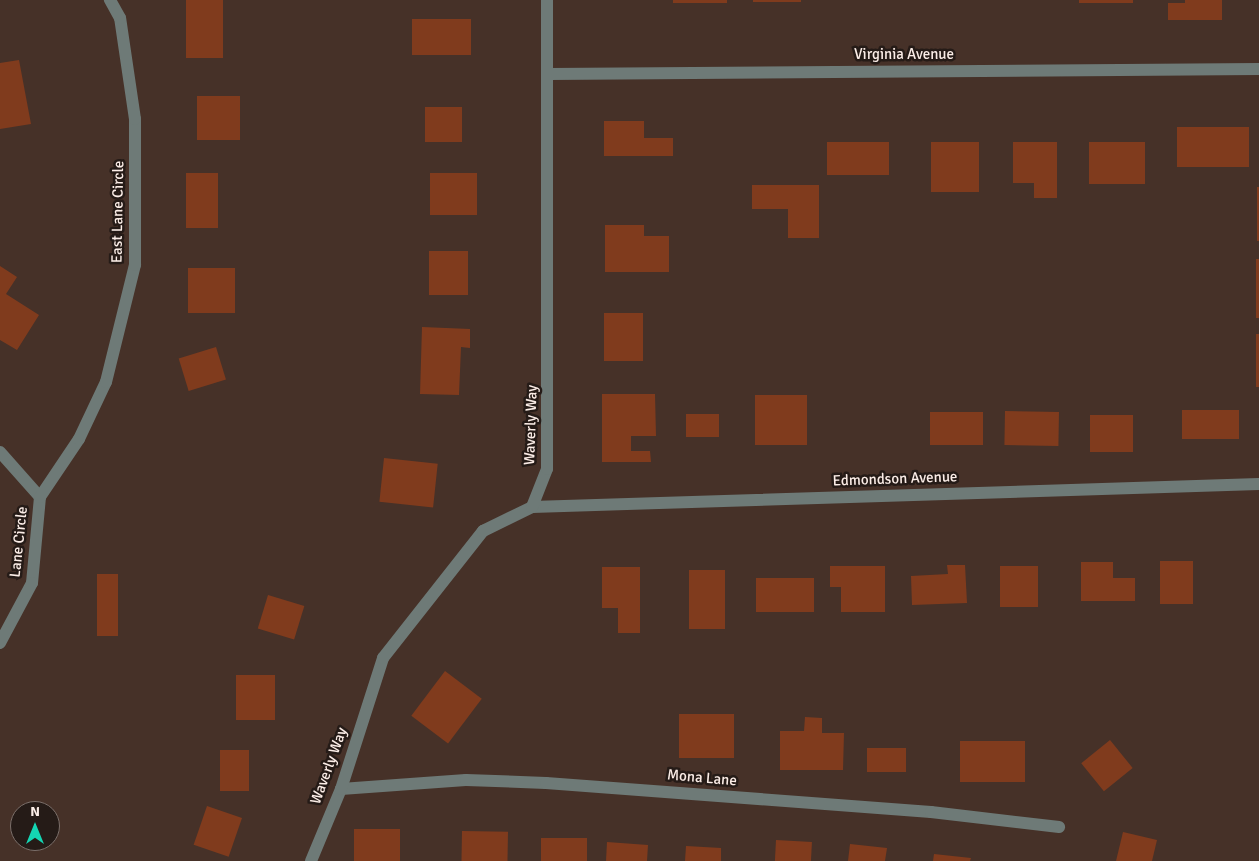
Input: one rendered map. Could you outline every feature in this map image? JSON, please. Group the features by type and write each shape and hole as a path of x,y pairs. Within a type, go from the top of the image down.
{"street":[{"name":"East Lane Circle","path":"40,498 79,438 106,382 134,265 135,119 120,18 110,0"},
{"name":"Waverly Way","path":"311,861 341,789 383,658 483,531 532,507 547,469 550,74 548,0"},
{"name":"Virginia Avenue","path":"550,74 1259,69"},
{"name":"Lane Circle","path":"0,452 40,498 32,583 0,642"},
{"name":"Edmondson Avenue","path":"532,507 1259,484"},
{"name":"Mona Lane","path":"341,789 466,780 546,782 931,812 1059,827"}],"building":[{"path":"186,0 223,0 223,58 186,58"},
{"path":"673,0 727,0 727,3 673,3"},
{"path":"753,0 801,0 801,2 753,2"},
{"path":"1079,0 1133,0 1133,3 1079,3"},
{"path":"1185,0 1222,0 1222,20 1168,20 1168,3 1185,3"},
{"path":"412,19 471,19 471,55 412,55"},
{"path":"19,60 31,124 0,129 0,63"},
{"path":"197,96 240,96 240,140 197,140"},
{"path":"425,107 462,107 462,142 425,142"},
{"path":"604,121 644,121 644,138 673,138 673,156 604,156"},
{"path":"1177,127 1249,127 1249,167 1177,167"},
{"path":"827,142 889,142 889,175 827,175"},
{"path":"931,142 979,142 979,192 931,192"},
{"path":"1013,142 1057,142 1057,198 1034,198 1034,183 1013,183"},
{"path":"1089,142 1145,142 1145,184 1089,184"},
{"path":"186,173 218,173 218,228 186,228"},
{"path":"430,173 477,173 477,215 430,215"},
{"path":"752,185 819,185 819,238 788,238 788,209 752,209"},
{"path":"1257,187 1259,187 1259,241 1257,241"},
{"path":"605,225 644,225 644,236 669,236 669,272 605,272"},
{"path":"429,251 468,251 468,295 429,295"},
{"path":"1256,259 1259,259 1259,318 1256,318"},
{"path":"0,266 17,277 6,294 39,315 17,350 0,340"},
{"path":"188,268 235,268 235,313 188,313"},
{"path":"604,313 643,313 643,361 604,361"},
{"path":"422,327 470,329 470,348 461,347 459,395 420,394"},
{"path":"1256,334 1259,334 1259,387 1256,387"},
{"path":"216,347 226,380 189,391 179,358"},
{"path":"602,394 655,394 656,436 631,436 631,451 650,451 651,462 602,462"},
{"path":"755,395 807,395 807,445 755,445"},
{"path":"1182,410 1239,410 1239,439 1182,439"},
{"path":"1005,411 1059,412 1058,446 1004,445"},
{"path":"930,412 983,412 983,445 930,445"},
{"path":"686,414 719,414 719,437 686,437"},
{"path":"1090,415 1133,415 1133,452 1090,452"},
{"path":"384,458 438,464 433,507 379,502"},
{"path":"1160,561 1193,561 1193,604 1160,604"},
{"path":"1081,562 1113,562 1113,578 1135,578 1135,601 1081,601"},
{"path":"947,565 965,565 967,603 912,605 911,576 948,574"},
{"path":"830,566 885,566 885,612 841,612 841,587 830,587"},
{"path":"1000,566 1038,566 1038,607 1000,607"},
{"path":"602,567 640,567 640,633 618,633 618,608 602,608"},
{"path":"689,570 725,570 725,629 689,629"},
{"path":"97,574 118,574 118,636 97,636"},
{"path":"756,578 814,578 814,612 756,612"},
{"path":"268,595 304,606 294,640 258,628"},
{"path":"445,671 482,699 448,743 411,716"},
{"path":"236,675 275,675 275,720 236,720"},
{"path":"679,714 734,714 734,758 679,758"},
{"path":"805,717 822,718 822,733 844,733 843,770 780,770 780,731 804,731"},
{"path":"1110,740 1133,768 1104,791 1081,763"},
{"path":"960,741 1025,741 1025,782 960,782"},
{"path":"867,748 906,748 906,772 867,772"},
{"path":"220,750 249,750 249,791 220,791"},
{"path":"207,806 242,818 229,857 194,845"},
{"path":"354,829 400,829 400,861 354,861"},
{"path":"462,831 508,832 507,861 461,861"},
{"path":"1123,832 1157,840 1152,861 1116,861"},
{"path":"541,838 587,838 587,861 541,861"},
{"path":"776,840 812,842 811,861 775,861"},
{"path":"607,842 648,845 647,861 606,861"},
{"path":"850,844 887,848 885,861 848,861"},
{"path":"686,846 721,848 721,861 685,861"},
{"path":"934,854 971,858 970,861 933,861"}]}
